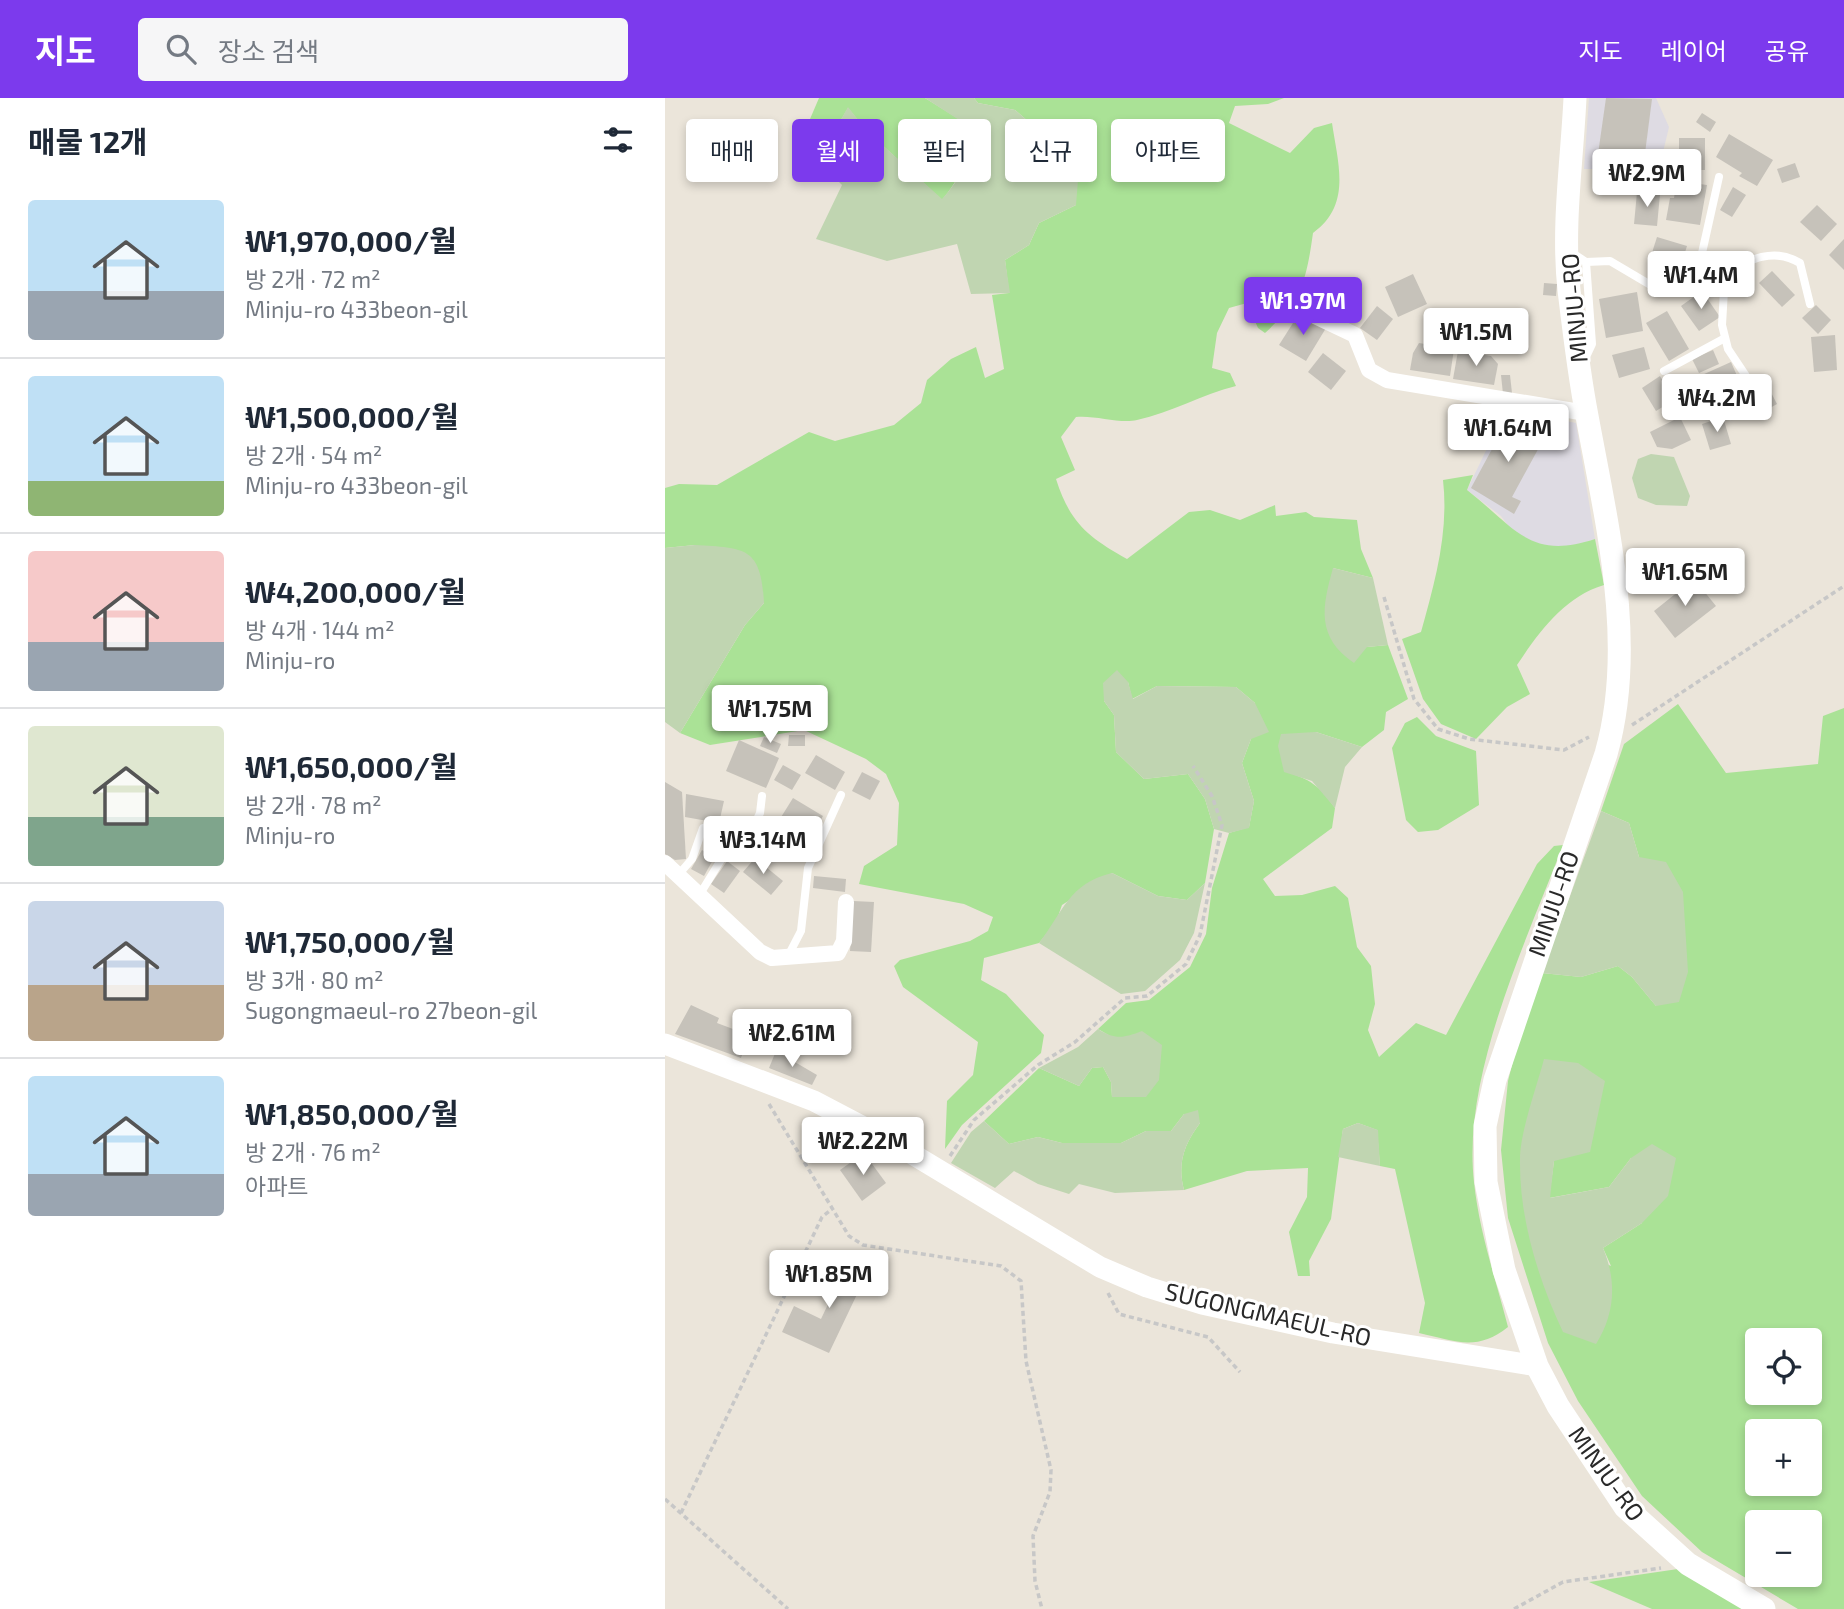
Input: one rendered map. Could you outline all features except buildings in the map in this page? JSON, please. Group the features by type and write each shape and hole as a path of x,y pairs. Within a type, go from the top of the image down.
{"main road":[{"name":"MINJU-RO","path":"1576,98 1577,256 1569,288 1586,413 1601,489 1618,620 1618,680 1611,736 1510,1030 1485,1126 1486,1182 1504,1270 1537,1366 1558,1406 1625,1507 1688,1564 1764,1609"}],"street":[{"path":"1296,307 1355,335 1369,370 1387,380 1586,413"},
{"path":"665,863 759,952 772,958 838,953 843,941 846,902"},
{"name":"SUGONGMAEUL-RO","path":"665,1044 757,1077 860,1125 1100,1267 1147,1287 1202,1304 1333,1332 1537,1366"}],"lane":[{"path":"1577,256 1610,261 1654,287 1675,282 1700,262 1719,177"},
{"path":"1717,277 1758,256 1789,256 1800,263 1810,304"},
{"path":"1700,262 1712,266 1724,290 1722,325 1725,338 1728,349 1745,376 1743,393 1730,416"},
{"path":"1664,371 1725,338"},
{"path":"787,958 801,931 808,868 841,795"},
{"path":"700,894 724,855 745,845 760,813 762,796"},
{"path":"679,874 692,859 703,828"}],"path":[{"path":"1384,597 1414,699 1438,729 1469,739 1564,750 1594,734 1611,736 1647,719 1844,586"},
{"path":"939,1172 974,1120 1038,1065 1075,1042 1125,998 1147,996 1187,964 1200,935 1222,825 1212,796 1193,766"},
{"path":"757,1077 762,1093 849,1236 863,1245 1001,1266 1021,1281 1027,1361 1051,1470 1050,1492 1033,1536 1035,1581 1042,1609"},
{"path":"681,1513 822,1217 832,1209"},
{"path":"1100,1267 1104,1285 1119,1314 1207,1337 1240,1371"},
{"path":"665,1499 788,1609"},
{"path":"1514,1609 1563,1582 1688,1564"}],"shaded area":[{"path":"1589,98 1656,98 1669,127 1659,169 1584,169"},
{"path":"1506,409 1576,423 1595,539 1569,548 1536,545 1510,528 1501,516 1467,490"}],"green space":[{"path":"819,98 925,98 959,119 898,119 898,160 884,147 884,119 857,119 848,108 841,119 810,119"},
{"path":"925,98 974,98 978,103 1015,110 1025,119 1005,119 1005,182 1078,182 1076,205 1039,223 1029,245 1005,260 1010,293 971,294 957,244 887,261 816,239 842,185 839,182 884,182 884,146 898,159 898,182 923,182 942,199 955,182 991,182 991,119 958,119"},
{"path":"974,98 1284,98 1268,104 1235,106 1229,123 1290,153 1314,128 1332,123 1339,168 1338,197 1325,222 1313,233 1308,265 1295,299 1265,333 1258,328 1247,303 1229,308 1217,333 1212,368 1230,373 1236,386 1137,420 1076,417 1061,437 1075,470 1056,479 1074,518 1091,536 1127,559 1189,512 1210,510 1240,520 1275,505 1276,516 1306,512 1314,517 1357,520 1361,549 1373,578 1333,568 1367,647 1388,645 1408,699 1386,712 1384,730 1362,747 1316,732 1284,771 1308,780 1324,793 1335,808 1332,828 1263,879 1275,896 1302,895 1335,886 1348,898 1357,947 1371,966 1375,1004 1368,1030 1379,1057 1416,1023 1446,1035 1537,864 1554,846 1563,845 1500,1011 1477,1098 1473,1141 1476,1200 1508,1327 1486,1340 1455,1341 1419,1333 1425,1303 1395,1169 1380,1166 1377,1130 1358,1123 1343,1129 1331,1219 1309,1261 1310,1276 1298,1276 1289,1232 1307,1197 1308,1168 1247,1171 1184,1190 1181,1171 1183,1155 1200,1123 1184,1114 1171,1131 1146,1131 1121,1143 1062,1143 1038,1137 1009,1144 984,1121 1039,1068 1079,1086 1092,1068 1103,1067 1111,1082 1112,1097 1122,1039 1098,1029 1126,1003 1149,1000 1190,967 1206,934 1212,888 1229,833 1249,827 1254,801 1242,763 1251,739 1255,703 1236,687 1157,686 1132,699 1128,682 1104,701 1114,715 1116,752 1144,779 1188,774 1205,799 1214,829 1205,883 1187,900 1158,896 1112,873 1062,905 1056,922 1039,943 984,958 981,980 1006,994 1044,1035 1041,1053 962,1125 945,1149 947,1101 973,1075 978,1042 903,987 894,966 900,960 970,941 988,931 993,917 964,904 859,884 864,866 897,845 899,803 886,774 866,759 804,730 710,745 680,733 745,625 764,603 695,545 665,548 665,488 679,484 717,485 809,432 835,441 894,425 921,403 927,380 951,359 976,347 985,378 1004,369 992,295 1009,293 1005,260 1029,245 1039,223 1076,205 1072,182 1097,182 1097,119 1025,119 1015,110 978,103"},
{"path":"848,107 858,119 841,119"},
{"path":"922,182 955,182 942,200"},
{"path":"1651,454 1674,457 1690,496 1687,506 1656,505 1638,498 1632,478 1638,459"},
{"path":"1473,475 1467,490 1524,537 1554,546 1573,545 1595,539 1604,585 1565,607 1534,640 1517,665 1530,694 1507,707 1476,739 1441,724 1423,699 1402,639 1421,632 1431,594 1444,519 1443,480"},
{"path":"695,545 727,547 747,554 759,571 764,603 745,625 680,733 665,722 665,548"},
{"path":"1333,568 1373,578 1388,645 1367,647 1354,663 1333,643 1325,620 1326,596"},
{"path":"1117,670 1128,682 1133,699 1157,686 1236,687 1255,703 1269,732 1251,739 1242,763 1254,801 1249,828 1229,833 1214,829 1205,799 1188,774 1144,779 1116,752 1114,715 1104,701 1103,683"},
{"path":"1678,704 1726,773 1818,764 1823,716 1844,708 1844,1609 1798,1609 1761,1587 1822,1587 1822,1510 1745,1510 1745,1578 1702,1552 1642,1496 1578,1401 1548,1343 1508,1218 1501,1150 1508,1081 1520,1033 1542,973 1581,977 1618,966 1632,977 1656,1006 1639,857 1629,823 1601,811 1624,744","holes":["1578,1063 1554,1161 1549,1198 1609,1187 1631,1158 1642,1223 1603,1248 1611,1266 1527,1226"]},
{"path":"1417,717 1436,736 1476,751 1479,805 1438,830 1418,832 1406,820 1392,748 1405,723"},
{"path":"1316,732 1362,747 1345,767 1335,808 1312,781 1284,772 1278,746 1281,734"},
{"path":"1601,811 1629,823 1639,857 1666,862 1683,892 1688,972 1679,1002 1656,1006 1632,977 1618,966 1581,977 1542,973"},
{"path":"1112,873 1158,896 1187,900 1205,883 1194,933 1180,960 1145,991 1121,994 1039,943 1076,892 1097,878"},
{"path":"1098,1029 1120,1037 1142,1031 1162,1045 1159,1080 1146,1097 1112,1097 1111,1082 1103,1067 1092,1068 1079,1086 1039,1068 1078,1047"},
{"path":"1544,1059 1578,1063 1605,1081 1590,1152 1554,1161 1550,1198 1609,1187 1631,1158 1652,1144 1676,1158 1668,1196 1642,1223 1603,1248 1610,1273 1612,1297 1607,1321 1596,1344 1563,1332 1538,1270 1527,1226 1521,1181 1521,1148"},
{"path":"1198,1110 1200,1123 1183,1155 1181,1171 1184,1190 1115,1193 1079,1184 1069,1194 1038,1184 1014,1171 995,1188 951,1163 971,1132 984,1121 1009,1144 1038,1137 1062,1143 1121,1143 1146,1131 1171,1131 1184,1114"},
{"path":"1358,1123 1378,1130 1380,1166 1338,1157 1343,1129"},
{"path":"1678,1569 1743,1609 1652,1609 1589,1582"}]}
